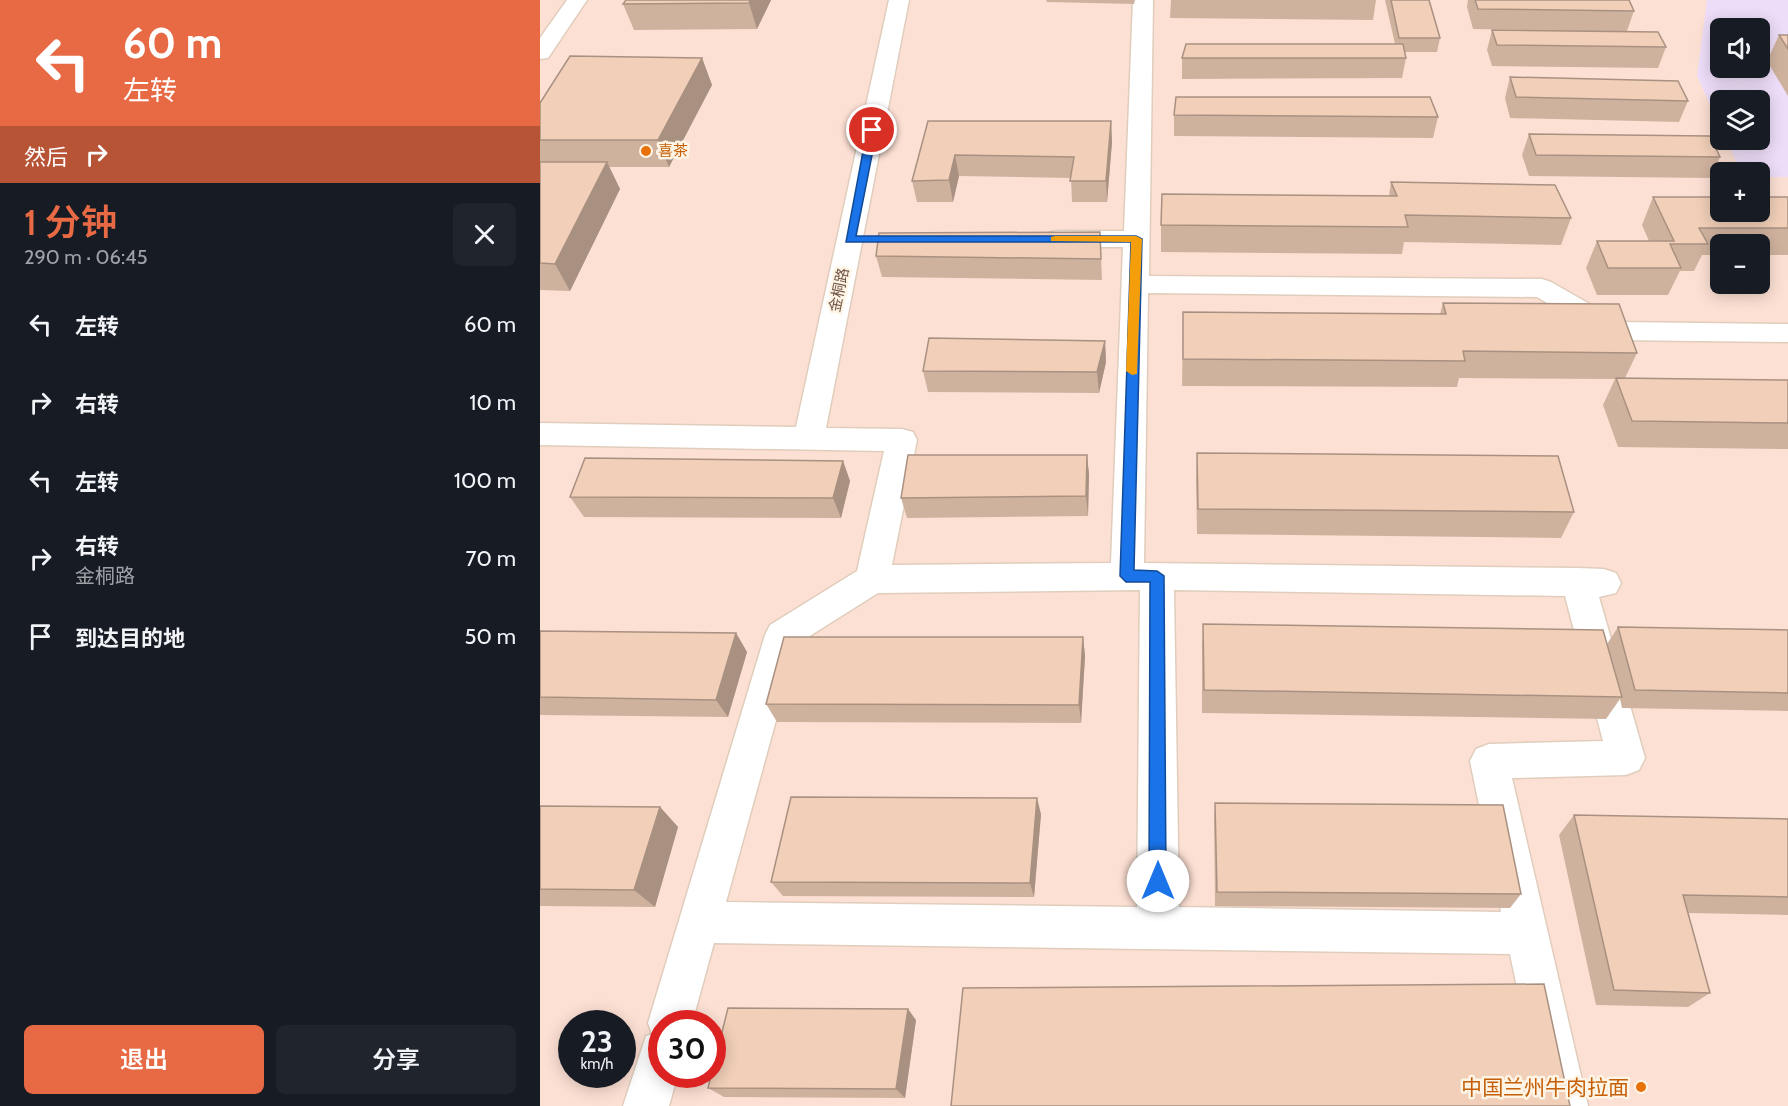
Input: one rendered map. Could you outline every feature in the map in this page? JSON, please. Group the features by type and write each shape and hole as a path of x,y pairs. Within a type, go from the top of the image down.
{"street":[{"path":"540,53 577,0"},
{"name":"金桐路","path":"809,438 862,239 899,0"},
{"path":"1143,0 1135,284 1142,576 1158,928"},
{"path":"1029,239 1136,239"},
{"path":"1135,284 1542,288 1616,331 1788,333"},
{"path":"540,434 903,440 872,579"},
{"path":"674,1010 782,635 872,579 1142,576 1591,583 1626,758 1489,761 1565,1106"},
{"path":"699,922 1527,933"},
{"path":"646,1106 651,1088"}],"shaded area":[{"path":"540,0 1788,0 1788,1106 540,1106"},
{"path":"1707,0 1788,0 1788,177 1770,177 1770,162 1736,162 1731,150 1770,150 1770,90 1710,90 1710,105 1697,76"}],"building":[{"path":"626,0 750,0 749,3 623,4"},
{"path":"1391,0 1429,0 1440,38 1399,38"},
{"path":"1475,0 1629,0 1634,11 1478,9"},
{"path":"1492,30 1658,32 1666,47 1497,45"},
{"path":"1779,35 1788,35 1788,49"},
{"path":"1186,44 1403,44 1406,58 1182,58"},
{"path":"570,56 702,58 658,140 540,140 540,103"},
{"path":"1510,77 1678,81 1688,101 1516,97"},
{"path":"1176,97 1430,97 1438,117 1174,115"},
{"path":"928,121 1111,121 1106,181 1070,181 1074,157 955,155 949,180 912,181"},
{"path":"1529,134 1710,136 1710,150 1717,150 1720,157 1536,155"},
{"path":"540,162 607,162 555,264 540,263"},
{"path":"1391,182 1555,185 1571,218 1405,215 1408,227 1161,225 1162,194 1397,196"},
{"path":"1653,197 1710,197 1710,222 1770,222 1770,197 1788,197 1788,228 1699,228 1708,244 1670,244 1681,268 1608,268 1597,241 1674,241"},
{"path":"1100,232 1101,259 876,256 879,233"},
{"path":"1443,303 1619,304 1637,353 1463,351 1465,361 1183,359 1183,312 1446,314"},
{"path":"929,338 1105,341 1097,372 923,371"},
{"path":"1616,378 1788,380 1788,423 1632,421"},
{"path":"1197,453 1558,456 1574,512 1198,509"},
{"path":"908,455 1087,455 1086,496 901,498"},
{"path":"585,458 843,461 833,498 570,497"},
{"path":"1203,624 1603,630 1622,697 1204,690"},
{"path":"1618,627 1788,630 1788,693 1635,690"},
{"path":"540,631 736,633 716,700 540,697"},
{"path":"784,637 1083,637 1079,705 766,704"},
{"path":"791,797 1037,798 1030,883 771,882"},
{"path":"1215,803 1503,805 1521,894 1217,892"},
{"path":"540,806 660,807 634,890 540,889"},
{"path":"1574,815 1788,819 1788,897 1683,895 1710,993 1614,990"},
{"path":"1544,984 1570,1106 951,1106 963,988"},
{"path":"728,1008 908,1009 896,1089 708,1088 726,1088"}],"slow traffic":[{"path":"1055,239 1136,239 1132,371"}],"place":[{"name":"喜茶","path":"646,151"},
{"name":"中国兰州牛肉拉面","path":"1641,1087"}],"route":[{"path":"872,130 850,239 1136,239 1126,576 1157,576 1158,881"}]}
